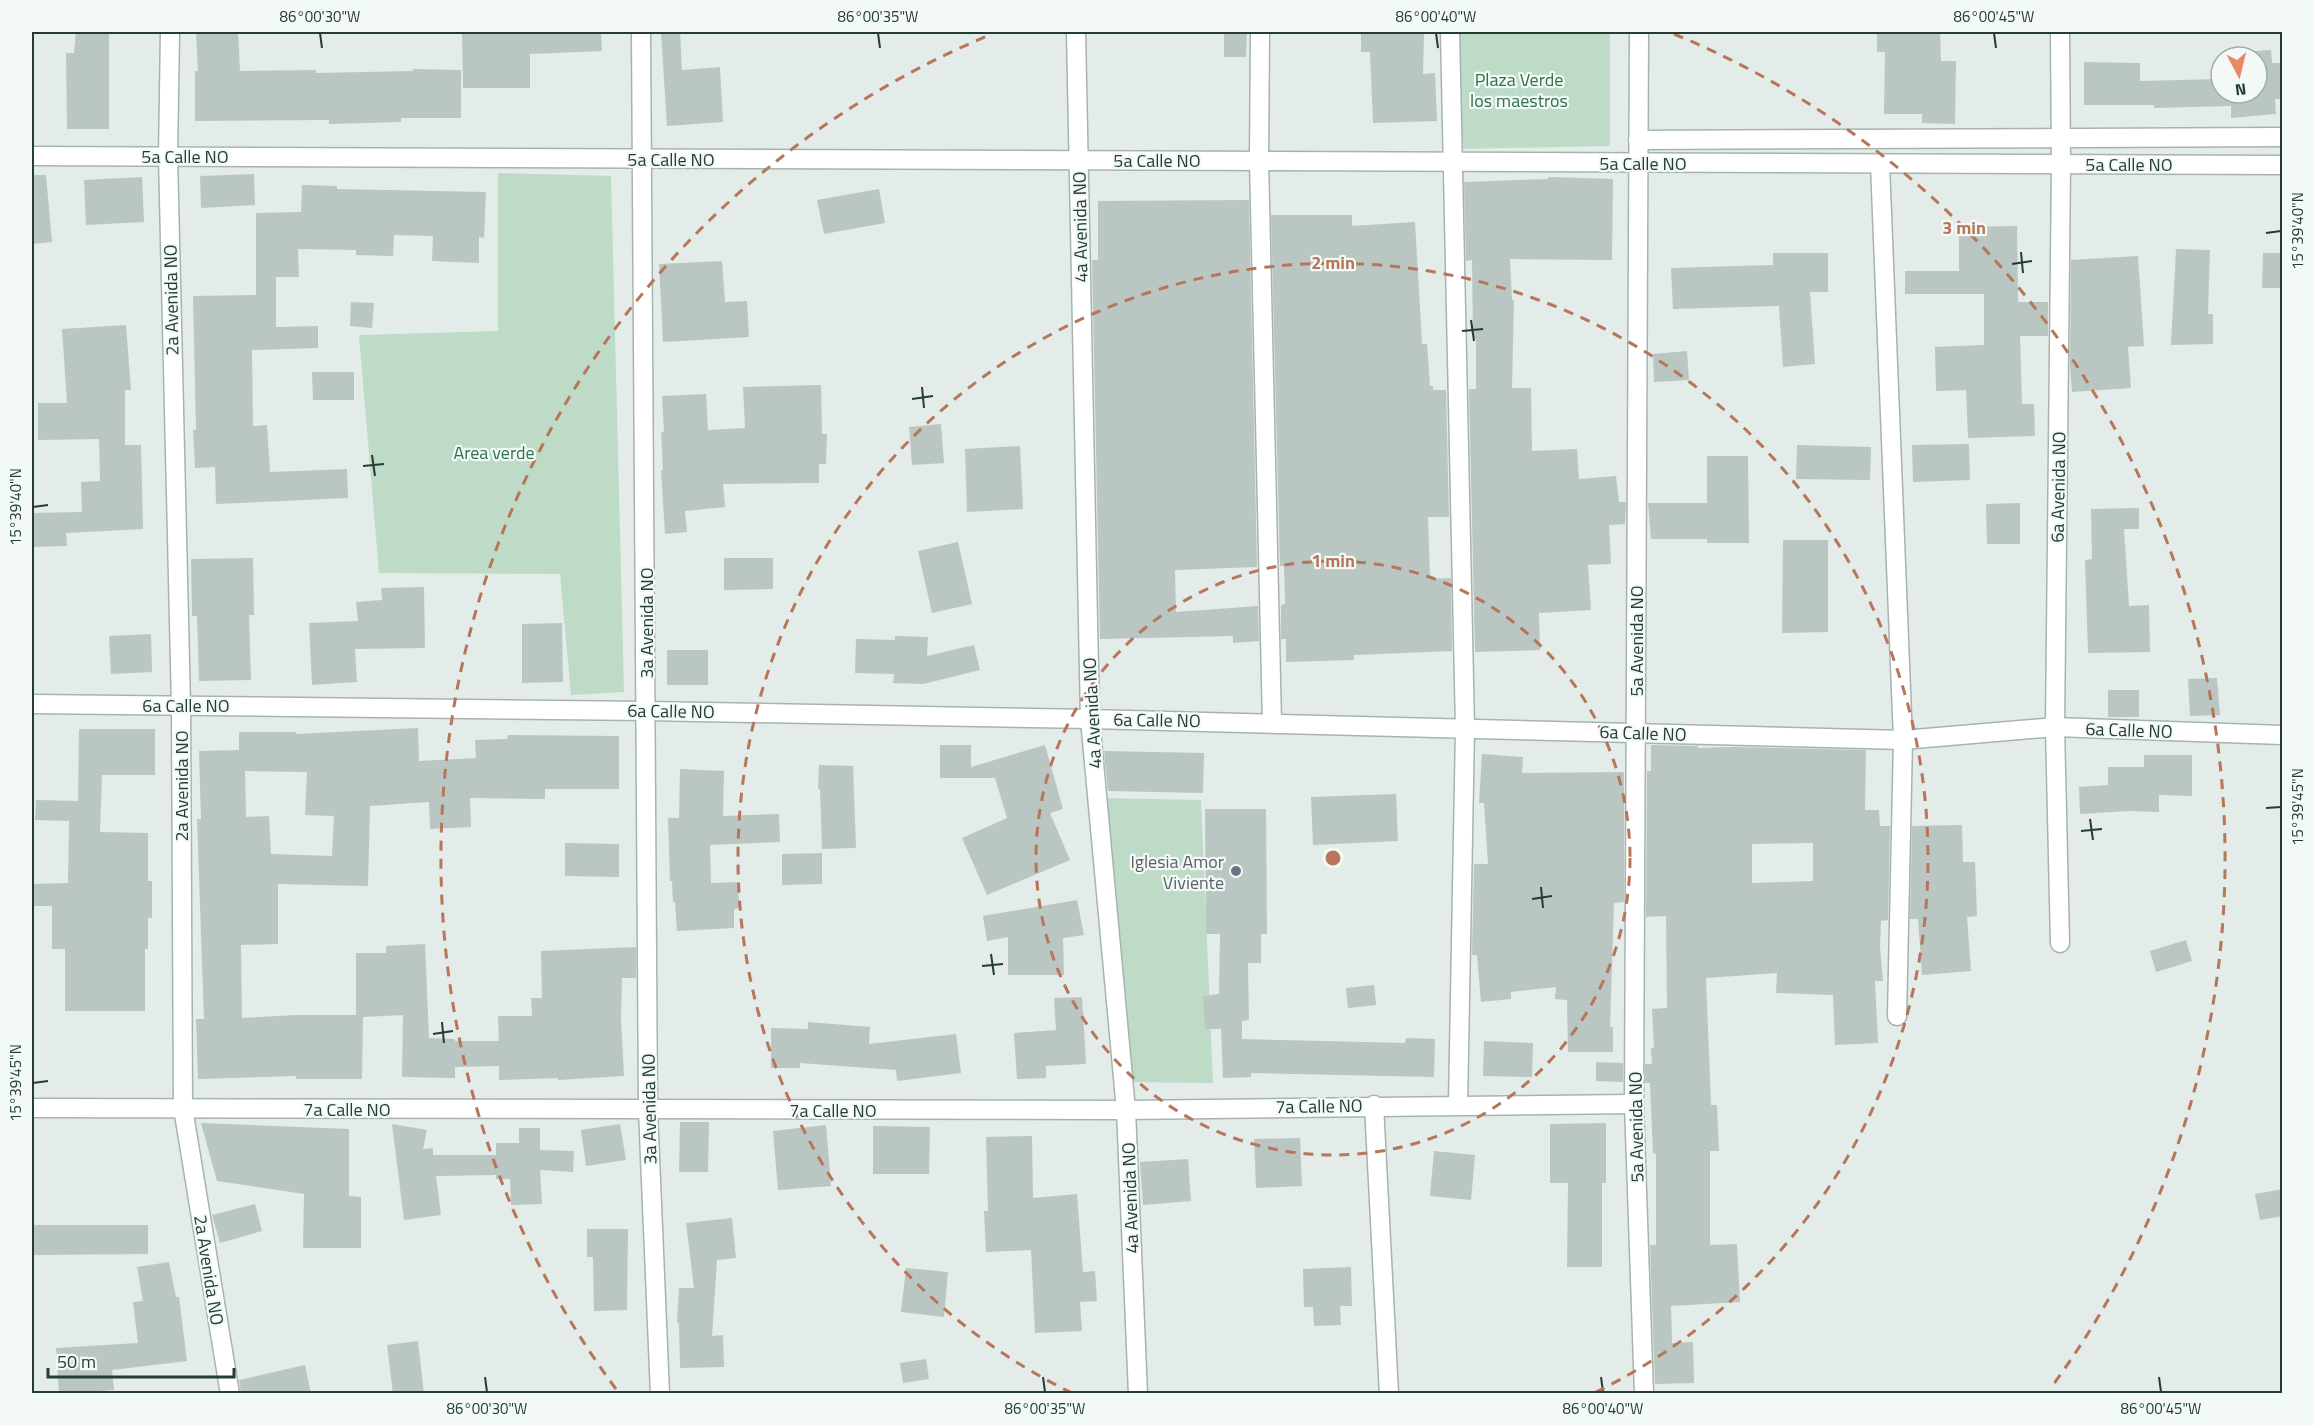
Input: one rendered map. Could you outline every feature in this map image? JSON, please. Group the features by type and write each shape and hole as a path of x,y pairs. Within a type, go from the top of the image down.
{"street":[{"name":"2a Avenida NO","path":"170,32 168,156 181,705 183,1108 230,1394"},
{"name":"3a Avenida NO","path":"641,32 648,1110 660,1394"},
{"name":"4a Avenida NO","path":"1076,32 1090,719 1126,1110 1138,1394"},
{"path":"1260,32 1259,161 1272,723"},
{"path":"1450,32 1465,728 1458,1105"},
{"name":"5a Avenida NO","path":"1638,32 1634,1104 1644,1394"},
{"name":"6a Avenida NO","path":"2060,32 2061,164 2055,727 2061,943"},
{"name":"5a Calle NO","path":"1638,140 2283,137"},
{"name":"5a Calle NO","path":"32,156 2283,165"},
{"path":"1880,164 1904,740 1897,1016"},
{"name":"6a Calle NO","path":"32,704 1090,719 1904,740 2055,727 2283,735"},
{"name":"7a Calle NO","path":"32,1108 1126,1110 1374,1105 1634,1104"},
{"path":"1374,1105 1389,1394"}],"green space":[{"name":"Plaza Verde los maestros","path":"1455,32 1610,32 1610,146 1452,149"},
{"name":"Area verde","path":"498,173 611,176 624,692 571,695 560,574 379,573 359,335 498,331"},
{"path":"1101,798 1201,800 1213,1083 1121,1082"}],"building":[{"path":"76,32 109,32 109,129 67,129 66,53 74,53"},
{"path":"196,32 238,32 240,71 316,70 316,73 413,71 413,69 461,70 461,118 401,118 401,122 329,124 329,120 195,121 195,71 198,71"},
{"path":"462,32 601,32 602,51 530,54 530,88 463,88"},
{"path":"661,32 680,32 682,70 720,67 723,122 667,126"},
{"path":"1224,32 1247,32 1246,57 1224,57"},
{"path":"1361,32 1424,32 1423,74 1435,73 1437,121 1373,123 1370,52 1361,52"},
{"path":"1877,32 1940,32 1941,61 1956,61 1955,124 1922,123 1922,114 1884,114 1885,52 1877,52"},
{"path":"2269,50 2271,50 2272,63 2283,63 2283,99 2275,99 2276,114 2231,118 2231,106 2154,108 2154,105 2084,105 2084,62 2140,63 2140,81 2209,79 2209,105 2269,105"},
{"path":"254,174 255,205 201,208 200,176"},
{"path":"32,175 46,175 52,242 32,244"},
{"path":"142,177 144,222 86,225 84,180"},
{"path":"1548,177 1613,179 1612,260 1510,259 1512,300 1514,300 1512,388 1531,388 1532,451 1577,449 1579,479 1616,476 1619,502 1626,502 1625,524 1609,525 1611,564 1588,565 1591,610 1539,613 1540,650 1475,652 1469,389 1476,389 1476,339 1473,339 1472,260 1466,261 1464,182 1548,179"},
{"path":"302,185 337,186 337,189 486,192 484,238 479,237 479,263 432,261 433,236 394,235 393,256 356,255 356,250 298,249 299,277 276,277 276,327 318,326 318,348 252,350 253,426 267,425 270,472 347,469 348,498 216,504 215,467 195,468 193,296 256,295 256,213 301,212"},
{"path":"879,189 885,223 824,234 817,200"},
{"path":"1249,200 1257,567 1175,570 1176,612 1258,606 1259,641 1233,643 1233,636 1100,639 1092,260 1098,260 1098,201"},
{"path":"1271,215 1352,215 1352,226 1415,222 1422,344 1427,344 1430,386 1433,386 1433,390 1446,390 1449,517 1428,517 1430,579 1451,578 1452,651 1354,655 1354,660 1286,662 1286,639 1281,639 1281,605 1285,604 1284,566 1280,566"},
{"path":"2017,226 2018,302 2048,302 2048,336 2020,336 2022,404 2034,404 2035,436 1968,438 1966,390 1936,391 1935,347 1984,345 1984,294 1905,294 1905,271 1959,271 1959,227"},
{"path":"2176,249 2210,250 2208,314 2213,314 2213,344 2171,345"},
{"path":"1773,253 1828,253 1828,292 1810,292 1815,364 1783,367 1779,306 1673,309 1671,268 1773,265"},
{"path":"2263,253 2283,253 2283,288 2262,288"},
{"path":"2138,256 2144,346 2128,347 2131,388 2072,392 2071,260"},
{"path":"722,261 725,302 747,301 749,337 663,342 659,264"},
{"path":"351,302 374,303 372,328 350,326"},
{"path":"126,325 131,390 125,390 125,445 141,445 143,529 66,533 67,546 32,547 32,513 82,512 81,482 100,481 99,439 38,440 38,403 67,403 62,329"},
{"path":"1687,351 1689,380 1654,382 1653,354"},
{"path":"312,372 354,372 354,400 313,400"},
{"path":"821,385 822,434 827,434 826,464 819,464 819,483 723,484 725,507 685,511 687,532 665,534 661,470 663,470 661,432 664,432 662,396 706,394 708,430 745,428 743,387"},
{"path":"941,424 944,463 912,465 909,427"},
{"path":"1969,444 1970,480 1913,482 1912,445"},
{"path":"1797,445 1871,447 1870,480 1796,479"},
{"path":"1020,446 1023,509 967,512 965,449"},
{"path":"1707,456 1748,456 1749,543 1707,543 1707,539 1651,539 1648,503 1707,503"},
{"path":"2020,503 2020,544 1987,544 1986,504"},
{"path":"2139,508 2139,529 2124,529 2129,606 2149,605 2150,652 2088,653 2085,560 2092,559 2091,509"},
{"path":"1783,540 1828,540 1828,632 1782,633"},
{"path":"958,542 972,604 932,613 918,551"},
{"path":"253,558 254,615 249,615 251,680 199,681 197,616 192,616 191,559"},
{"path":"724,558 773,558 773,589 724,590"},
{"path":"424,587 425,648 355,649 357,682 312,685 309,623 358,621 356,602 382,600 381,588"},
{"path":"562,623 563,682 522,683 522,624"},
{"path":"151,634 152,672 111,674 109,636"},
{"path":"895,636 928,637 927,656 974,645 980,670 923,684 893,683 894,674 855,673 856,639 895,640"},
{"path":"667,650 708,650 708,685 667,685"},
{"path":"2217,678 2220,715 2190,716 2188,679"},
{"path":"2108,690 2139,690 2139,717 2108,717"},
{"path":"418,728 419,761 476,758 475,740 507,739 508,735 619,736 619,789 545,789 545,799 470,798 471,827 430,829 429,802 370,806 368,886 278,884 278,944 241,945 242,1018 356,1015 356,953 386,953 386,946 425,944 429,1038 455,1039 455,1041 499,1041 498,1016 532,1016 531,998 542,998 541,951 636,947 636,978 622,978 621,1019 624,1076 558,1080 558,1078 499,1080 499,1066 455,1067 455,1078 402,1077 403,1015 363,1017 362,1079 296,1079 296,1076 198,1079 196,1019 204,1019 197,819 201,819 199,751 239,750 239,732 296,732 296,734","holes":["245,771 307,772 305,815 334,816 332,856 271,854 269,816 246,817"]},
{"path":"79,729 155,729 155,775 102,775 100,832 148,833 148,881 152,881 152,918 148,918 148,949 145,949 145,1011 65,1011 65,949 52,949 52,906 33,906 33,884 68,883 69,821 35,820 36,800 78,801"},
{"path":"940,745 971,745 971,767 1045,745 1063,809 1050,813 1070,860 987,895 962,838 1007,818 995,778 940,778"},
{"path":"1651,745 1698,746 1698,748 1866,750 1865,810 1879,810 1880,826 1890,826 1888,920 1881,921 1880,947 1883,981 1875,981 1878,1043 1835,1045 1833,995 1776,993 1777,973 1706,978 1711,1105 1717,1105 1719,1151 1710,1151 1710,1245 1737,1244 1740,1302 1671,1306 1672,1343 1693,1342 1694,1383 1655,1384 1650,1245 1656,1245 1656,1153 1653,1154 1650,1083 1645,1083 1645,1064 1652,1064 1651,1048 1654,1048 1652,1009 1667,1008 1666,916 1646,917 1647,771 1651,771","holes":["1813,843 1813,881 1752,883 1752,844"]},
{"path":"1104,751 1204,753 1203,793 1108,791"},
{"path":"1482,754 1523,757 1522,773 1624,772 1624,902 1614,903 1610,1027 1613,1027 1613,1052 1568,1052 1567,1000 1555,999 1556,987 1511,992 1511,999 1481,1002 1477,955 1472,955 1474,864 1488,864 1484,803 1479,803"},
{"path":"2144,755 2192,755 2192,796 2159,795 2159,812 2080,814 2079,787 2108,785 2108,767 2144,767"},
{"path":"819,765 853,766 856,848 822,849 820,789 818,789"},
{"path":"680,769 724,771 723,816 779,814 780,842 710,845 711,883 738,882 739,908 734,909 734,928 677,931 675,902 673,902 672,881 670,881 668,818 679,818"},
{"path":"1396,794 1398,841 1313,845 1311,797"},
{"path":"1205,809 1266,809 1267,934 1261,934 1261,963 1248,963 1249,1020 1242,1021 1242,1039 1405,1043 1406,1038 1435,1039 1434,1077 1251,1073 1251,1077 1223,1078 1221,1029 1205,1029 1203,996 1219,994 1220,934 1206,934"},
{"path":"1962,825 1963,862 1975,862 1977,916 1967,917 1971,971 1922,975 1918,919 1910,919 1912,826"},
{"path":"565,843 619,844 619,877 565,876"},
{"path":"822,853 822,884 782,885 782,854"},
{"path":"1077,900 1084,935 1063,938 1064,975 1008,975 1008,937 987,941 983,916"},
{"path":"2186,940 2192,961 2156,972 2150,951"},
{"path":"1374,985 1376,1005 1348,1008 1346,988"},
{"path":"1082,997 1086,1064 1046,1066 1046,1078 1017,1079 1014,1033 1056,1030 1054,998"},
{"path":"808,1022 870,1027 869,1044 956,1034 961,1073 897,1081 896,1070 800,1063 800,1068 771,1068 771,1028 808,1029"},
{"path":"1484,1041 1533,1043 1532,1077 1483,1076"},
{"path":"1596,1062 1623,1063 1623,1082 1596,1081"},
{"path":"680,1122 709,1122 708,1172 679,1172"},
{"path":"201,1123 349,1129 349,1196 361,1197 361,1248 303,1248 304,1194 217,1181"},
{"path":"1606,1123 1606,1183 1602,1183 1602,1267 1567,1267 1568,1183 1550,1183 1550,1124"},
{"path":"392,1124 427,1130 423,1149 433,1148 433,1155 496,1155 496,1143 519,1143 519,1128 540,1128 540,1150 574,1151 573,1172 540,1170 542,1204 511,1205 510,1179 496,1179 496,1175 436,1176 441,1215 404,1220"},
{"path":"620,1124 626,1160 586,1166 581,1130"},
{"path":"826,1125 831,1186 778,1190 773,1131"},
{"path":"873,1126 930,1127 929,1174 873,1174"},
{"path":"1032,1136 1033,1198 1077,1194 1083,1272 1095,1271 1097,1301 1080,1302 1082,1331 1035,1333 1031,1250 986,1252 984,1211 988,1211 986,1137"},
{"path":"1300,1138 1302,1186 1256,1188 1254,1139"},
{"path":"1434,1151 1475,1155 1471,1200 1430,1196"},
{"path":"1188,1159 1191,1201 1143,1205 1140,1162"},
{"path":"2283,1189 2283,1216 2260,1220 2255,1194"},
{"path":"255,1204 262,1231 220,1243 212,1215"},
{"path":"732,1218 736,1258 717,1260 712,1336 723,1335 724,1367 680,1368 679,1323 677,1323 679,1288 694,1288 686,1223"},
{"path":"32,1225 148,1225 148,1254 32,1255"},
{"path":"587,1229 628,1229 627,1310 594,1311 593,1257 587,1257"},
{"path":"169,1262 176,1297 179,1297 187,1361 112,1370 114,1390 59,1394 56,1348 138,1343 133,1302 143,1301 137,1267"},
{"path":"1351,1267 1352,1306 1340,1306 1341,1325 1314,1326 1313,1307 1304,1307 1303,1269"},
{"path":"906,1268 948,1272 944,1317 901,1312"},
{"path":"418,1341 424,1394 393,1394 387,1345"},
{"path":"926,1359 929,1379 903,1383 900,1363"},
{"path":"305,1365 311,1394 241,1394 239,1380"}],"place":[{"name":"Iglesia Amor Viviente","path":"1236,871"}]}
